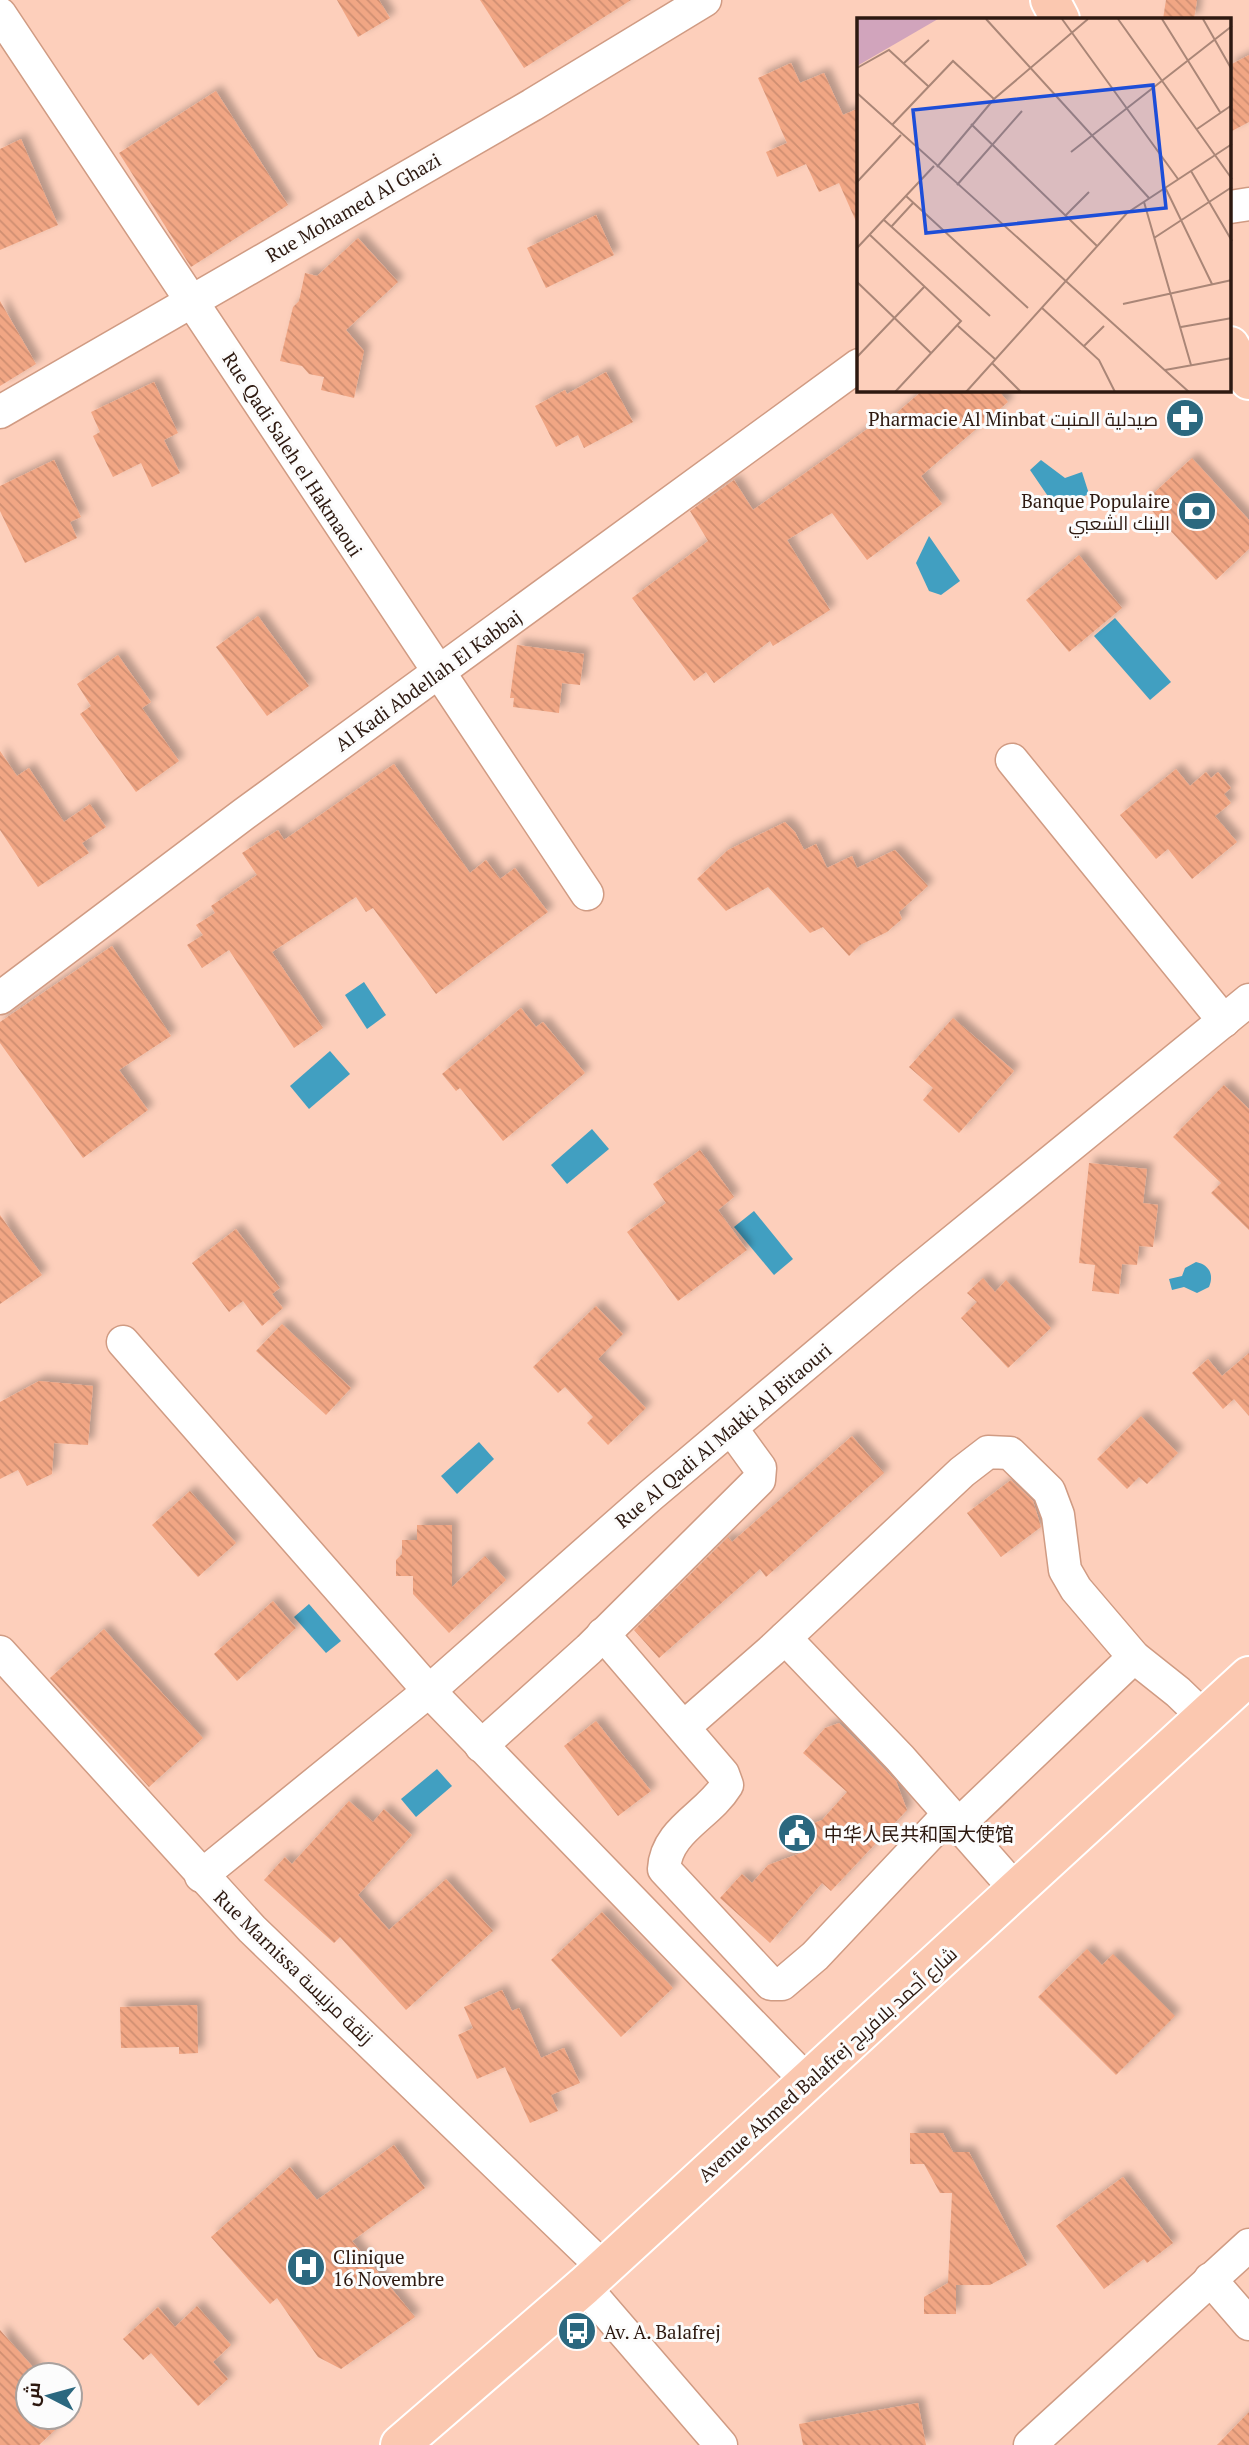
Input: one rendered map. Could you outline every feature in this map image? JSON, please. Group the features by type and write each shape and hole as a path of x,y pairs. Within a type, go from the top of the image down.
{"main road":[{"path":"1050,0 1059,18"},
{"path":"1232,350 1249,380"},
{"name":"Avenue Ahmed Balafrej شارع أحمد بلافريج","path":"400,2445 594,2277 1249,1676"}],"street":[{"name":"Rue Mohamed Al Ghazi","path":"0,412 532,105 705,0"},
{"name":"Rue Qadi Saleh el Hakmaoui","path":"0,14 587,894"},
{"name":"Al Kadi Abdellah El Kabbaj","path":"0,999 438,671 857,366"},
{"path":"1012,760 1224,1021"},
{"name":"Rue Al Qadi Al Makki Al Bitaouri","path":"201,1875 429,1691 731,1429 1035,1173 1249,1000"},
{"path":"123,1342 429,1691 807,2081"},
{"path":"481,1746 603,1634 759,1480 760,1468 731,1429"},
{"path":"684,1727 785,1638 962,1472 988,1452 1010,1453 1049,1492 1058,1515 1065,1570 1076,1589 1134,1657 1204,1717"},
{"path":"603,1634 723,1774 727,1785 717,1801 673,1838 665,1856 664,1869 771,1984 782,1984 815,1956 953,1819 1134,1657"},
{"path":"785,1638 900,1758 1017,1891"},
{"name":"Rue Marnissa زنقة مرنيسة","path":"0,1652 201,1875 594,2277 721,2445"},
{"path":"1030,2445 1249,2245"},
{"path":"1210,2279 1249,2324"}],"water":[{"path":"1041,460 1065,478 1082,472 1089,494 1056,508 1030,470"},
{"path":"929,536 960,581 941,595 929,591 916,563"},
{"path":"1115,618 1171,682 1150,700 1094,636"},
{"path":"364,982 386,1015 367,1029 345,995"},
{"path":"330,1051 350,1074 309,1109 290,1086"},
{"path":"592,1129 609,1149 567,1184 551,1165"},
{"path":"754,1211 793,1259 774,1275 734,1227"},
{"path":"1196,1262 1205,1265 1210,1271 1209,1287 1197,1293 1184,1287 1172,1290 1169,1279 1182,1276 1185,1268"},
{"path":"479,1442 494,1459 457,1494 441,1476"},
{"path":"309,1604 341,1641 326,1653 294,1617"},
{"path":"437,1769 452,1786 416,1817 401,1799"}],"building":[{"path":"337,0 379,0 390,18 358,37"},
{"path":"480,0 631,0 524,68"},
{"path":"1166,0 1197,0 1194,18 1163,18"},
{"path":"1249,55 1249,122 1232,131 1232,64"},
{"path":"791,63 800,83 824,73 843,115 857,109 857,224 839,183 819,192 806,164 777,177 766,152 787,143 758,78"},
{"path":"216,91 288,205 191,267 119,153"},
{"path":"21,139 58,225 0,250 0,149"},
{"path":"596,215 614,255 546,288 527,248"},
{"path":"358,238 398,282 346,330 364,351 354,398 321,390 324,377 309,374 302,366 280,361 293,307 299,301 305,273 317,276"},
{"path":"0,301 36,364 0,386"},
{"path":"606,372 633,422 584,448 578,435 556,447 535,406 565,390 567,394"},
{"path":"154,382 178,433 164,440 180,473 152,487 141,463 113,477 93,436 100,432 91,412"},
{"path":"921,392 1000,392 1008,402 921,476 942,504 867,560 832,513 787,540 830,610 773,646 770,641 714,683 706,672 694,681 632,598 708,541 690,511 734,480 753,510 880,420 884,424"},
{"name":"Banque Populaire البنك الشعبي","path":"1192,458 1249,520 1249,549 1216,580 1144,502"},
{"path":"54,460 81,517 70,522 77,538 25,563 0,511 0,486"},
{"path":"1079,555 1122,608 1069,652 1026,600"},
{"path":"258,616 309,686 267,716 216,647"},
{"path":"517,645 584,654 580,685 562,683 559,713 513,707 514,698 510,698"},
{"path":"118,655 151,702 142,708 179,761 136,792 80,714 91,706 77,684"},
{"path":"0,751 17,776 29,768 64,822 90,804 106,827 82,843 89,853 38,887 0,830"},
{"path":"394,764 470,873 486,860 500,879 515,868 548,912 436,994 373,908 366,912 356,897 272,952 323,1028 294,1048 229,950 202,968 187,945 203,935 196,925 215,913 211,906 257,875 242,853 278,830 284,840"},
{"path":"1176,769 1190,786 1206,772 1211,778 1218,772 1231,788 1224,794 1231,803 1215,816 1237,842 1192,879 1168,849 1156,859 1120,815"},
{"path":"785,822 795,832 804,850 816,844 827,868 852,856 857,868 895,850 928,886 899,912 902,919 887,932 860,945 849,956 823,927 810,933 768,887 726,911 697,879 728,850"},
{"path":"112,946 171,1036 119,1070 148,1110 83,1158 0,1043 0,1022"},
{"path":"521,1008 536,1027 543,1022 585,1073 503,1141 460,1088 456,1091 442,1074"},
{"path":"953,1018 1014,1071 959,1133 923,1100 933,1088 909,1067"},
{"path":"1224,1085 1249,1109 1249,1230 1211,1193 1221,1183 1173,1137"},
{"path":"700,1150 734,1197 718,1210 747,1250 678,1301 627,1232 666,1203 653,1184"},
{"path":"1089,1163 1147,1169 1143,1203 1158,1205 1153,1247 1139,1246 1137,1265 1122,1264 1119,1294 1092,1291 1095,1265 1079,1263"},
{"path":"0,1215 42,1275 0,1304"},
{"path":"236,1229 280,1288 272,1294 283,1308 262,1326 243,1301 229,1312 192,1263"},
{"path":"983,1278 995,1292 1006,1280 1051,1328 1008,1368 961,1318 977,1302 967,1293"},
{"path":"596,1306 623,1334 598,1359 646,1408 608,1445 587,1423 593,1417 565,1387 558,1393 533,1367"},
{"path":"282,1324 351,1388 326,1415 256,1351"},
{"path":"1249,1353 1249,1416 1234,1399 1223,1409 1192,1373 1208,1359 1222,1376"},
{"path":"39,1381 93,1386 88,1445 54,1443 52,1474 27,1486 18,1470 0,1479 0,1402"},
{"path":"1141,1416 1178,1453 1147,1484 1139,1477 1127,1489 1097,1459"},
{"path":"852,1436 884,1473 766,1577 760,1569 659,1658 634,1630 728,1537 732,1542"},
{"path":"1011,1480 1033,1501 1041,1527 1001,1557 967,1513"},
{"path":"190,1491 236,1543 198,1577 152,1525"},
{"path":"417,1525 452,1525 452,1587 485,1556 506,1580 449,1633 413,1594 413,1576 396,1576 396,1560 402,1554 402,1540 417,1540"},
{"path":"273,1601 296,1628 237,1681 214,1654"},
{"path":"104,1629 203,1738 149,1787 50,1678"},
{"path":"596,1721 651,1791 618,1816 564,1746"},
{"path":"839,1723 896,1781 907,1810 831,1891 822,1883 770,1943 720,1898 742,1874 752,1883 768,1865 809,1850 801,1828 822,1820 847,1792 803,1753 825,1728"},
{"path":"349,1801 373,1822 384,1809 412,1835 358,1895 389,1930 446,1879 493,1931 406,2010 340,1937 334,1943 264,1880 285,1857 292,1864"},
{"path":"602,1912 673,1988 621,2037 551,1960"},
{"path":"1087,1949 1102,1965 1113,1954 1175,2016 1116,2075 1038,1997"},
{"path":"502,1990 512,2011 519,2008 541,2058 564,2048 580,2083 551,2095 558,2111 530,2123 505,2067 477,2079 458,2035 473,2028 464,2007"},
{"path":"197,2005 198,2053 179,2054 179,2047 121,2048 120,2007"},
{"path":"910,2133 943,2133 953,2152 969,2152 1027,2265 990,2285 956,2285 956,2314 924,2314 924,2297 948,2283 952,2193 940,2193 924,2164 910,2164"},
{"name":"Clinique 16 Novembre","path":"394,2145 425,2188 352,2241 415,2317 341,2369 318,2357 277,2298 270,2304 211,2237 290,2167 317,2200"},
{"path":"1123,2177 1173,2243 1147,2263 1144,2259 1104,2289 1056,2226"},
{"path":"197,2306 231,2345 213,2362 228,2379 198,2406 151,2353 143,2360 123,2339 158,2307 175,2327"},
{"path":"0,2330 28,2361 14,2361 14,2431 54,2431 39,2445 0,2445"},
{"path":"918,2403 926,2445 803,2445 799,2424"},
{"path":"1249,2412 1249,2445 1217,2445"}],"place":[{"name":"Pharmacie Al Minbat صيدلية المنبت","path":"1185,418"},
{"name":"Banque Populaire البنك الشعبي","path":"1197,511"},
{"name":"中华人民共和国大使馆","path":"797,1833"},
{"name":"Clinique 16 Novembre","path":"306,2267"},
{"name":"Av. A. Balafrej","path":"577,2331"}]}
